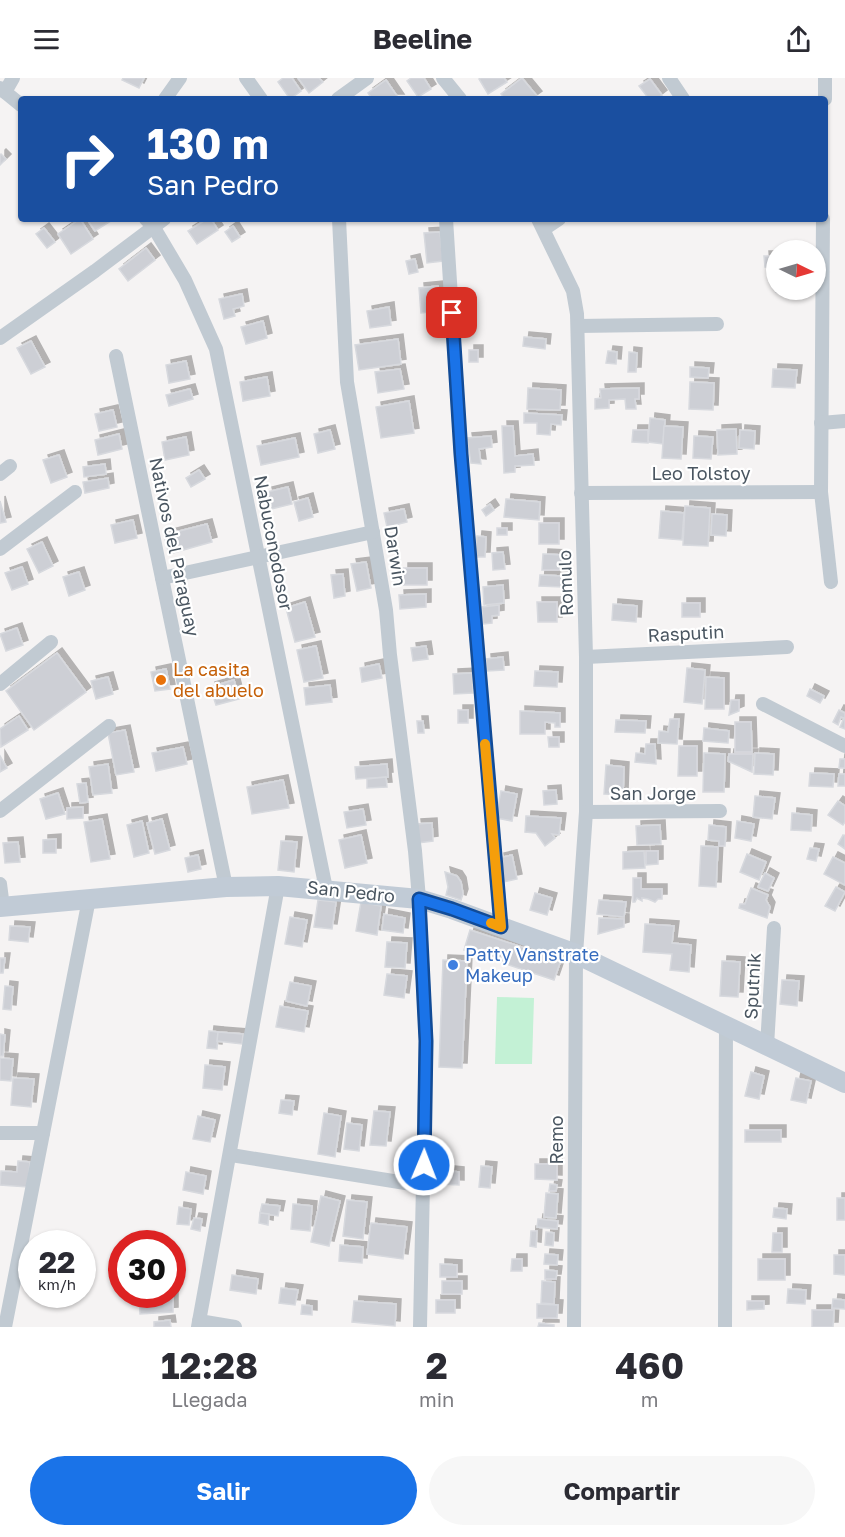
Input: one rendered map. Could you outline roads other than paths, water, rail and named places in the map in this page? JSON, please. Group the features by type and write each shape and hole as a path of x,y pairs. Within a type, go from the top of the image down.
{"main road":[{"name":"San Pedro","path":"2,907 226,887 278,886 419,899 576,954 845,1083"}],"street":[{"path":"13,78 3,90 18,102"},
{"path":"167,96 180,78"},
{"path":"246,78 259,96"},
{"path":"342,96 367,78"},
{"path":"443,78 458,96"},
{"path":"669,78 681,96"},
{"path":"825,78 825,96"},
{"path":"0,338 95,271 153,222"},
{"name":"Nabuconodosor","path":"155,222 185,280 216,349 326,889"},
{"name":"Darwin","path":"340,222 347,382 386,610 419,899 426,1041 420,1327"},
{"path":"447,222 461,454 501,927"},
{"path":"823,222 821,492 831,582"},
{"name":"Romulo","path":"541,224 573,291 578,326 586,657 586,812 576,954"},
{"path":"578,326 717,324"},
{"name":"Nativos del Paraguay","path":"116,356 226,887"},
{"path":"821,423 845,421"},
{"path":"0,549 75,492"},
{"name":"Leo Tolstoy","path":"581,493 821,492"},
{"path":"162,578 373,532"},
{"path":"0,684 51,642"},
{"name":"Rasputin","path":"586,657 787,646"},
{"path":"763,704 845,746"},
{"path":"0,811 109,726"},
{"name":"San Jorge","path":"586,812 720,811"},
{"path":"0,884 2,907"},
{"path":"235,1327 198,1324 231,1155 278,886"},
{"path":"5,1327 89,899"},
{"name":"Sputnik","path":"767,1046 774,928"},
{"name":"Remo","path":"574,1327 576,954"},
{"path":"725,1327 726,1026"},
{"path":"0,1133 43,1133"},
{"path":"231,1155 424,1186"}],"place":[{"name":"La casita del abuelo","path":"161,680"},
{"name":"Patty Vanstrate Makeup","path":"453,965"}]}
